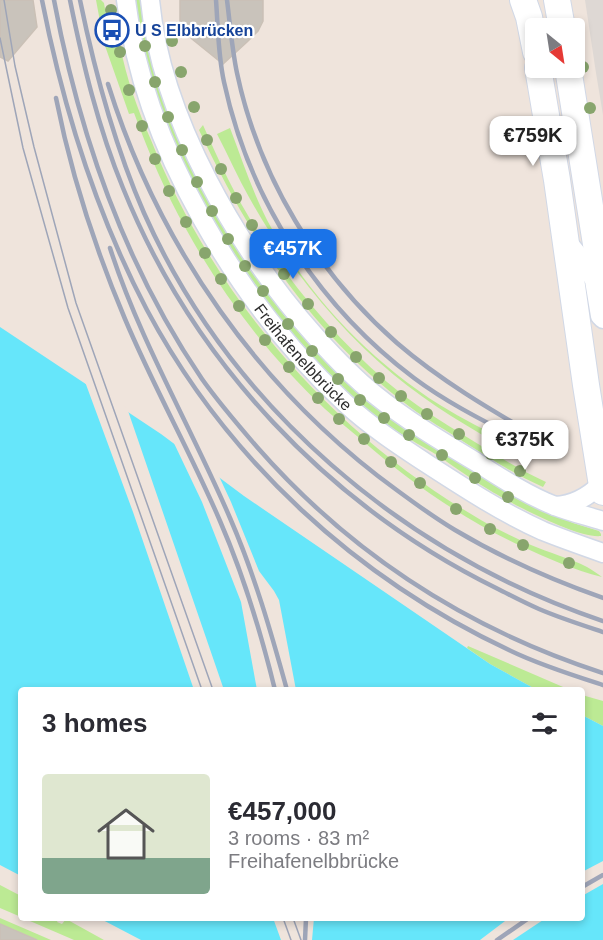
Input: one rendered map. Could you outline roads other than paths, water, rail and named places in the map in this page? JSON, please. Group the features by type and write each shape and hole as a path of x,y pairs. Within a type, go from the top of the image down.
{"main road":[{"path":"523,0 529,18"},
{"path":"557,0 560,18"},
{"path":"540,78 602,488"},
{"path":"570,78 603,288"}],"street":[{"name":"Freihafenelbbrücke","path":"126,0 133,43 150,104 186,188 222,251 289,344 318,377 382,435 498,508 543,531 603,553"},
{"name":"Freihafenelbbrücke","path":"150,0 159,54 195,153 214,193 237,230 263,271 295,313 336,360 372,393 412,424 511,484 555,506 603,521"},
{"path":"565,239 594,280 600,316 603,319"},
{"path":"555,506 571,504 602,488"},
{"path":"576,543 603,544"}],"water":[{"path":"0,327 161,434 244,496 490,664 532,687 18,687 18,874 0,865"},
{"path":"585,717 603,726 603,940 141,940 105,921 585,921"}],"tram line":[{"path":"4,0 15,66 34,147 76,303 212,687"},
{"path":"0,38 23,148 68,308 201,687"},
{"path":"284,921 291,940"},
{"path":"294,921 301,940"}],"railway":[{"path":"42,0 71,120 112,236 147,310 179,365 216,416 257,465 301,510 349,551 400,588 454,622 511,651 603,685"},
{"path":"54,0 77,99 108,197 150,291 175,336 202,379 229,414 293,486 372,554 414,584 505,634 603,673"},
{"path":"70,0 80,48 106,142 123,188 152,252 187,312 228,369 273,423 324,472 378,516 436,555 529,604 603,632"},
{"path":"80,0 106,108 123,161 144,213 180,283 224,349 275,410 331,465 393,514 459,556 530,592 603,621"},
{"path":"216,0 222,72 235,125 270,208 292,247 318,284 347,318 414,378 457,406 532,446"},
{"path":"227,0 237,73 260,149 276,186 295,221 317,254 368,316 413,357 483,405 538,437"},
{"path":"108,84 129,144 155,202 186,258 220,311 259,361 302,408 348,451 398,491 448,525 528,568 603,598"},
{"path":"56,98 85,210 114,292 136,345 229,542 251,605 274,687"},
{"path":"110,248 136,317 239,539 262,603 286,687"},
{"path":"585,885 603,875"},
{"path":"305,940 306,921"},
{"path":"497,940 525,921"}],"place":[{"name":"U S Elbbrücken","path":"112,30"}]}
